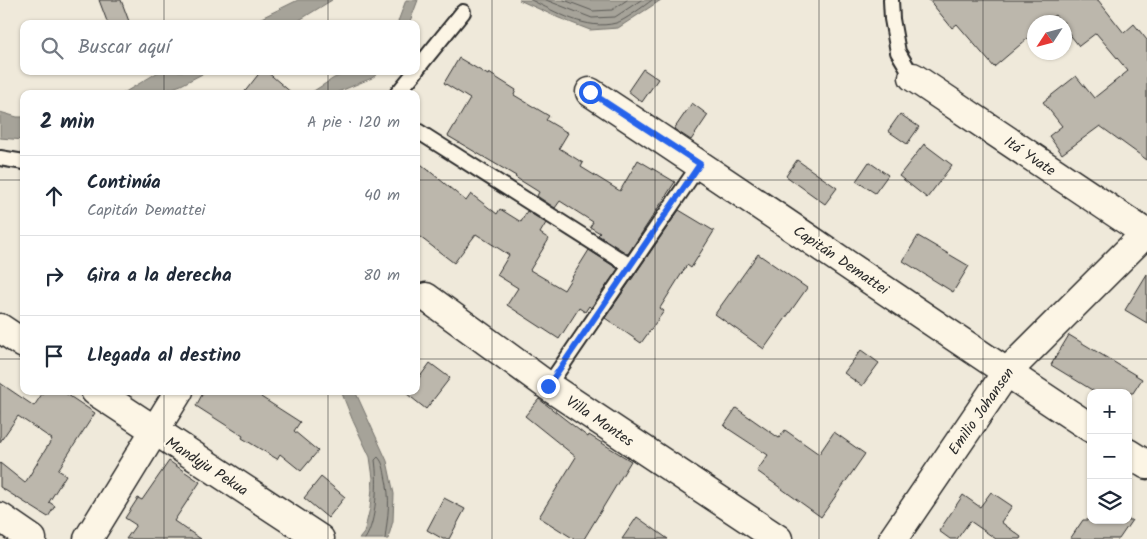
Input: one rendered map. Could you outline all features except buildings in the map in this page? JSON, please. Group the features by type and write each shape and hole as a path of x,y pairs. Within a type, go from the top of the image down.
{"street":[{"name":"Itá Yvate","path":"913,78 1146,233"},
{"name":"Capitán Demattei","path":"590,92 1087,425"},
{"name":"Emilio Johansen","path":"893,539 1006,372 1146,233"},
{"name":"Villa Montes","path":"426,297 548,386 778,539"},
{"path":"0,328 20,341"},
{"name":"Mandyju Pekua","path":"100,395 320,539"},
{"path":"88,539 177,395"},
{"path":"1132,456 1147,465"},
{"path":"0,517 32,539"}],"lane":[{"path":"892,0 892,19 898,52 913,78"},
{"path":"420,66 463,12"},
{"path":"400,90 413,75"},
{"path":"420,133 630,266"},
{"path":"0,158 20,161"},
{"path":"548,386 700,164"}],"water":[{"path":"298,0 332,0 300,20 257,20"},
{"path":"406,0 418,0 410,20 398,20"},
{"path":"519,0 661,0 618,28 590,30"},
{"path":"153,75 200,75 167,90 129,90"},
{"path":"342,75 376,75 343,90 315,90"},
{"path":"0,112 20,117 20,140 0,138"},
{"path":"343,395 357,395 387,461 394,494 393,521 388,539 359,539 364,533 370,508 373,478 370,457"}],"route":[{"path":"548,386 700,164 590,92"}]}
